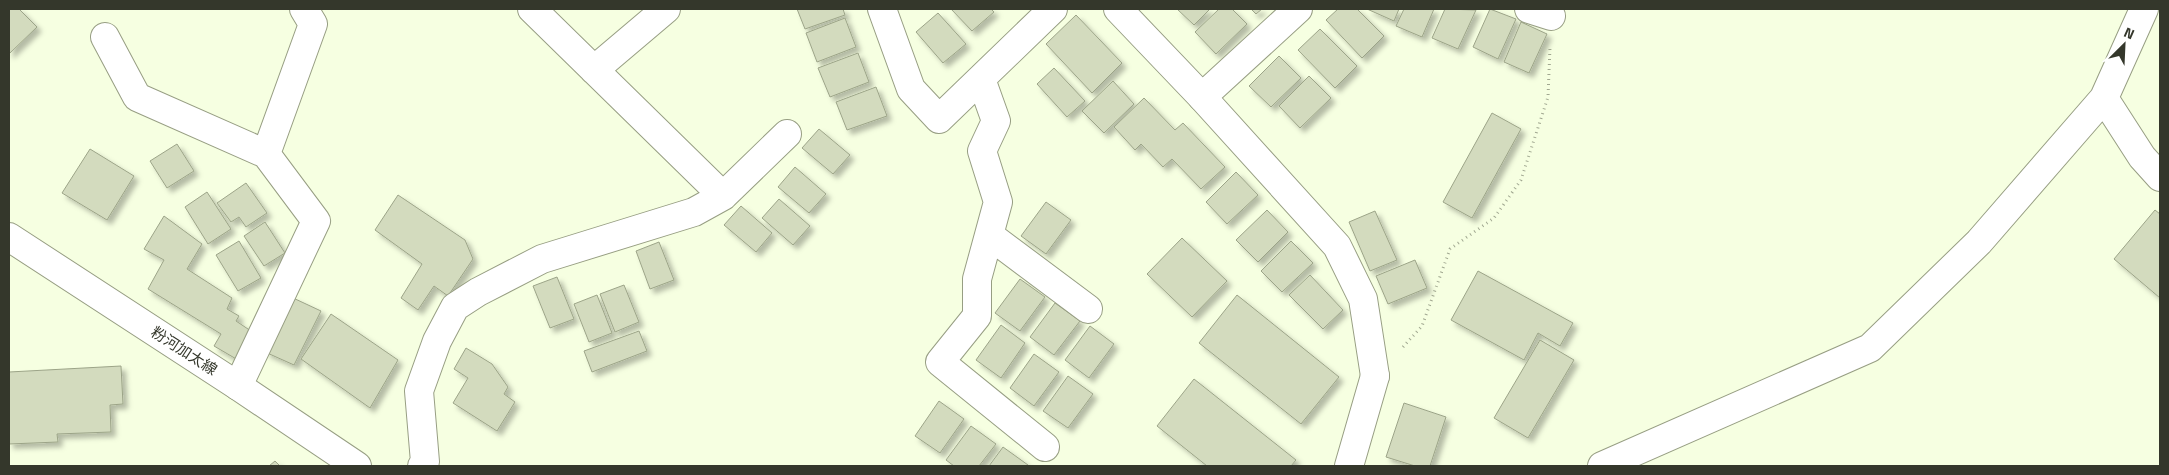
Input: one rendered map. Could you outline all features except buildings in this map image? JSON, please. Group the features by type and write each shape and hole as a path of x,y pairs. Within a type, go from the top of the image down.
{"street":[{"path":"266,154 313,24 304,9"},
{"path":"532,9 723,196"},
{"path":"594,70 666,9"},
{"path":"882,9 911,89 939,119 1053,9"},
{"path":"1118,9 1202,97 1337,246 1364,299 1375,376 1349,466"},
{"path":"1202,97 1298,9"},
{"path":"1602,466 1870,348 1979,242 2104,98 2144,9"},
{"path":"105,37 137,97 266,154 316,221 238,386"},
{"path":"981,79 996,121 982,151 998,202 977,278 977,316 940,362 1045,447"},
{"path":"2104,98 2142,157 2160,177"},
{"path":"422,466 425,462 419,391 438,341 455,307 478,292 542,259 694,212 723,196 788,134"},
{"path":"989,235 1088,309"},
{"name":"粉河加太線","path":"9,238 238,386 357,466"}],"path":[{"path":"1375,376 1422,326 1450,249 1494,218 1521,180 1548,97 1540,13"}]}
